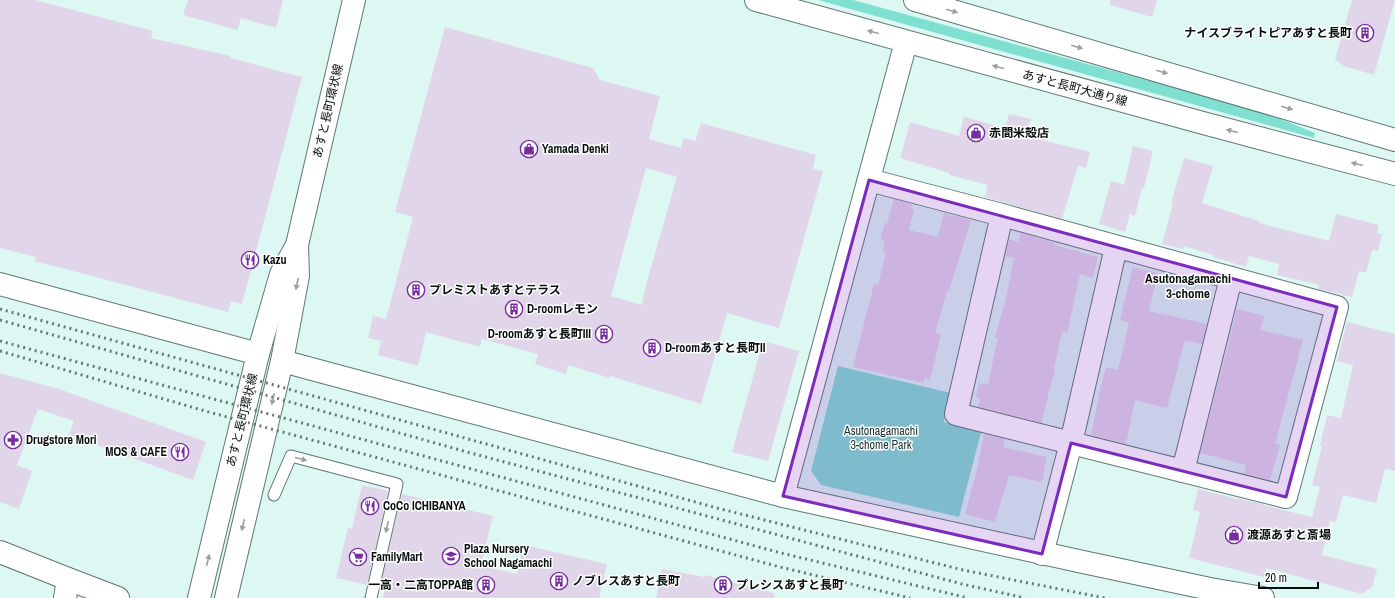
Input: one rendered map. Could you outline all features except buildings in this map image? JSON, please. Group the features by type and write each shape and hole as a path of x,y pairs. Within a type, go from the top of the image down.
{"street":[{"name":"あすと長町環状線","path":"199,598 258,354 282,274 297,245 354,0"},
{"name":"あすと長町大通り線","path":"756,0 1395,174"},
{"path":"915,0 1395,140"},
{"path":"783,496 906,42"},
{"path":"869,180 1002,215 1336,307 1286,497 956,414 1002,215"},
{"name":"あすと長町環状線","path":"226,598 282,361 298,276 297,245"},
{"path":"1042,554 1071,442 1116,247"},
{"path":"1183,471 1231,278"},
{"path":"0,284 258,354"},
{"path":"282,361 783,496 1209,593 1263,598"},
{"path":"0,552 67,589 118,598"}],"lane":[{"path":"274,495 291,456 397,484 371,598"}],"highlighted area":[{"path":"869,180 1337,307 1286,497 1071,443 1042,554 783,496"}],"green space":[{"path":"818,0 853,0 1264,112 1315,133 1314,138"},
{"name":"Asutonagamachi 3-chome Park","path":"838,366 951,393 944,422 981,432 959,517 821,485 811,471"}],"railway":[{"path":"0,309 717,508 963,570 1105,598"},
{"path":"0,320 467,452 962,584 1025,598"},
{"path":"0,341 781,553 968,598"},
{"path":"0,351 205,411 780,567 910,598"}],"place":[{"name":"ナイスブライトピアあすと長町","path":"1365,33"},
{"name":"赤間米殻店","path":"976,133"},
{"name":"Yamada Denki","path":"529,149"},
{"name":"Kazu","path":"250,260"},
{"name":"プレミストあすとテラス","path":"416,290"},
{"name":"D-roomレモン","path":"514,309"},
{"name":"D-roomあすと長町III","path":"604,334"},
{"name":"D-roomあすと長町II","path":"652,348"},
{"name":"Drugstore Mori","path":"13,440"},
{"name":"MOS & CAFE","path":"180,452"},
{"name":"CoCo ICHIBANYA","path":"370,506"},
{"name":"渡源あすと斎場","path":"1234,535"},
{"name":"Plaza Nursery School Nagamachi","path":"451,556"},
{"name":"FamilyMart","path":"358,557"},
{"name":"ノブレスあすと長町","path":"559,581"},
{"name":"一高・二高TOPPA館","path":"486,585"},
{"name":"プレシスあすと長町","path":"723,585"}],"district":[{"name":"Asutonagamachi 3-chome","path":"1188,286"}]}
